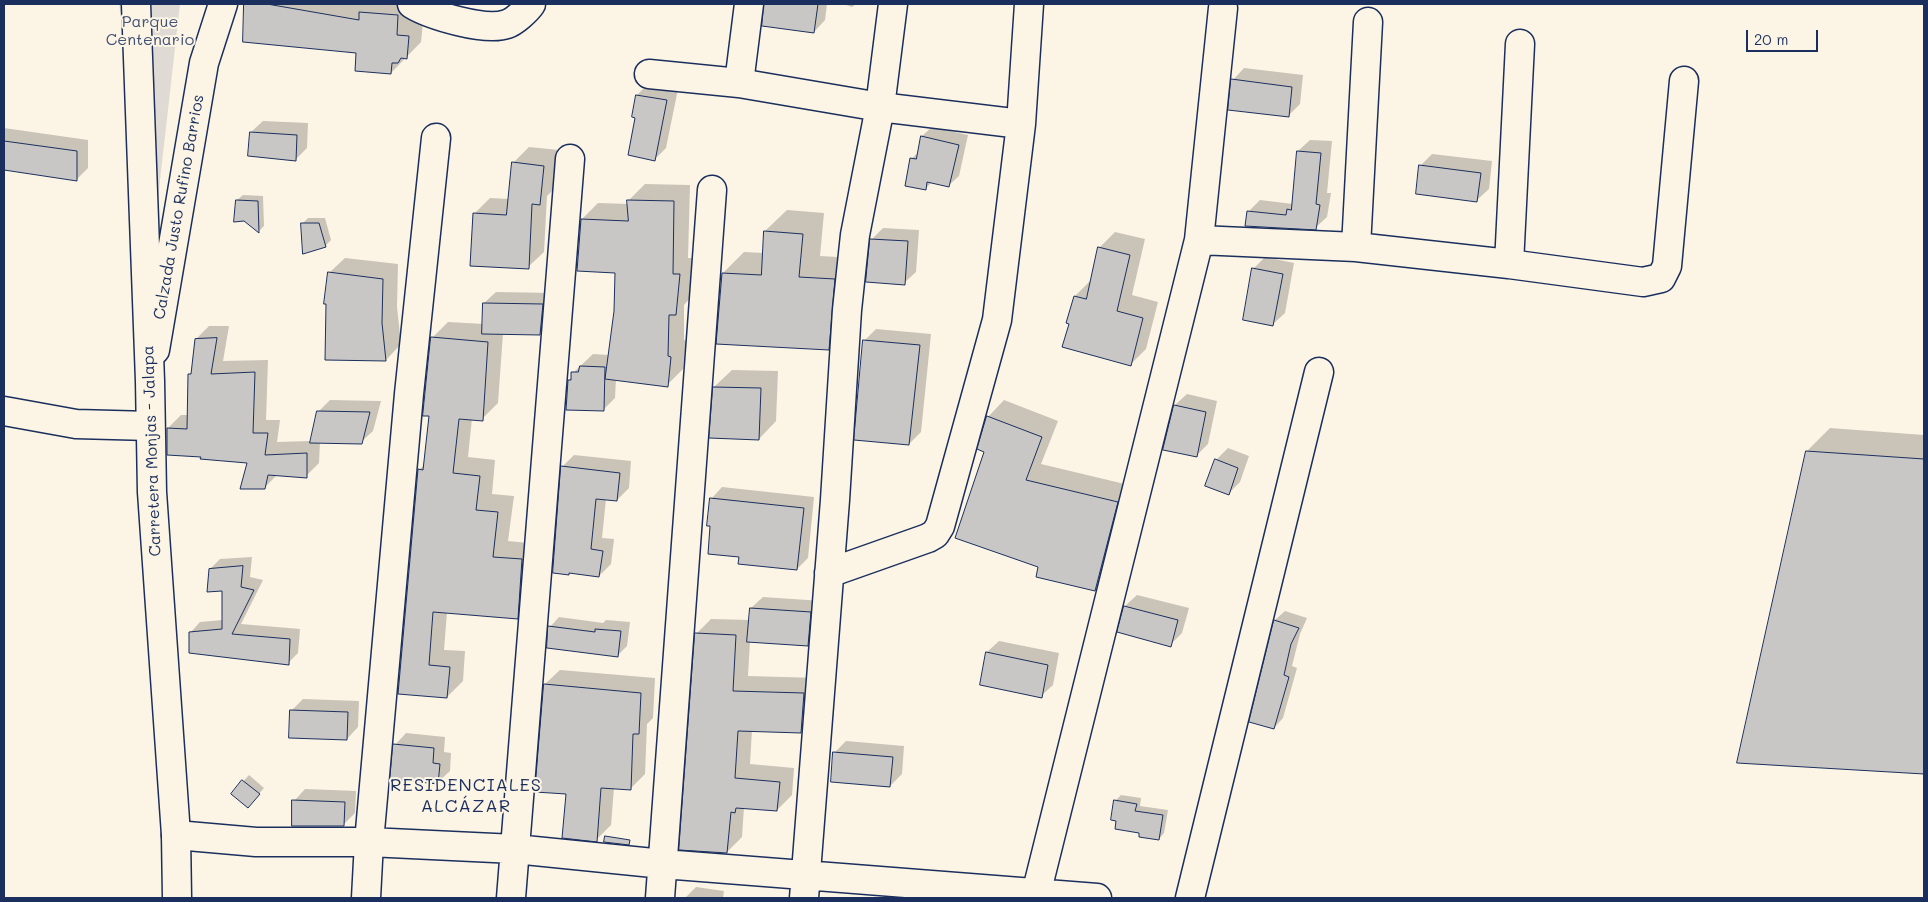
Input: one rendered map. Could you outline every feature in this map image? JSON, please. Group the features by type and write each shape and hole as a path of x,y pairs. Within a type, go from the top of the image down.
{"street":[{"name":"Carretera Monjas - Jalapa","path":"136,4 150,381 152,492 176,835 177,898"},
{"name":"Calzada Justo Rufino Barrios","path":"204,4 204,62"},
{"name":"Calzada Justo Rufino Barrios","path":"150,381 204,62 223,4"},
{"path":"412,4 422,10 480,27 507,24 531,4"},
{"path":"738,83 749,4"},
{"path":"805,886 847,310 855,235 880,107 893,4"},
{"path":"829,573 928,538 936,534 940,526 997,320 1021,124 1029,4"},
{"path":"1035,895 1199,240 1223,8"},
{"path":"1356,247 1368,22"},
{"path":"1509,264 1520,44"},
{"path":"649,74 738,83 880,107 1021,124"},
{"path":"1199,240 1356,247 1509,264 1643,282 1661,278 1667,266 1684,81"},
{"path":"366,898 369,842 409,394 436,138"},
{"path":"511,898 570,159"},
{"path":"660,898 712,190"},
{"path":"1190,898 1319,372"},
{"path":"4,411 76,424 150,426"},
{"path":"176,835 256,842 369,842 515,849 663,864 805,886 1097,898"}],"green space":[{"name":"Parque Centenario","path":"119,4 180,4 154,233"}],"building":[{"path":"244,4 267,4 359,20 359,12 398,15 397,35 409,36 407,59 401,58 398,63 392,63 391,74 355,71 356,53 243,42"},
{"path":"764,4 818,4 814,33 762,26"},
{"path":"1231,79 1292,87 1289,117 1228,110"},
{"path":"636,95 667,100 655,161 628,155 635,118 632,117"},
{"path":"250,132 297,135 296,161 248,156"},
{"path":"921,136 959,145 949,187 927,182 926,190 905,186 910,158 916,159"},
{"path":"4,141 77,151 77,181 4,170"},
{"path":"1297,151 1321,153 1316,204 1320,205 1316,230 1245,226 1247,211 1286,215 1287,209 1291,210"},
{"path":"512,162 544,166 540,205 532,204 529,269 470,266 473,213 506,215"},
{"path":"1419,165 1481,173 1477,202 1416,194"},
{"path":"236,200 258,201 259,233 244,221 234,222"},
{"path":"627,200 674,201 673,274 680,274 676,315 669,315 668,356 671,357 668,387 605,379 614,311 615,273 577,271 581,219 628,221"},
{"path":"301,223 319,223 326,247 303,254"},
{"path":"764,231 803,234 799,277 835,279 829,350 716,344 722,273 761,275"},
{"path":"870,239 908,241 905,285 866,282"},
{"path":"1098,247 1130,255 1117,311 1143,318 1131,366 1062,347 1069,324 1066,323 1074,296 1086,299"},
{"path":"1252,268 1283,274 1273,326 1243,320"},
{"path":"328,272 383,279 382,323 386,361 325,360 326,304 324,304"},
{"path":"483,303 543,304 540,335 482,334"},
{"path":"431,337 488,342 483,421 459,419 453,473 480,476 476,510 498,512 493,557 522,559 518,619 433,612 429,665 450,667 447,698 398,694 418,469 423,470 429,416 423,416"},
{"path":"217,338 211,374 255,372 253,433 268,433 265,455 307,453 307,478 268,475 265,489 240,489 247,463 167,455 167,428 187,429 188,374 191,374 195,339"},
{"path":"863,340 920,345 909,445 854,440"},
{"path":"580,366 605,367 604,411 566,410 568,380 571,380 571,372 578,372"},
{"path":"713,387 761,388 759,440 709,438"},
{"path":"1174,405 1206,412 1197,457 1163,450"},
{"path":"317,411 370,412 362,444 310,443"},
{"path":"987,416 1042,437 1026,480 1118,502 1095,591 1036,577 1038,567 955,538 984,452 977,449"},
{"path":"1806,451 1924,459 1924,774 1737,763"},
{"path":"1215,459 1238,468 1229,495 1205,486"},
{"path":"561,466 620,473 617,501 596,499 591,549 603,551 599,577 553,573"},
{"path":"710,498 804,508 797,570 738,564 739,557 708,554 710,526 707,526"},
{"path":"243,566 241,587 254,590 232,634 290,639 289,665 189,653 189,632 222,629 222,591 207,592 209,569"},
{"path":"1124,606 1178,620 1171,647 1117,632"},
{"path":"750,608 811,612 808,646 747,642"},
{"path":"1274,620 1299,628 1291,644 1284,675 1289,677 1274,729 1249,722"},
{"path":"548,626 595,632 595,629 621,631 618,657 547,648"},
{"path":"695,633 736,635 733,691 804,693 801,733 738,731 735,778 780,782 777,811 736,808 735,813 731,812 727,853 679,850"},
{"path":"986,652 1048,665 1042,698 980,685"},
{"path":"544,684 641,693 639,734 633,734 631,790 601,788 597,842 562,838 566,794 535,792"},
{"path":"290,710 348,712 347,740 289,738"},
{"path":"393,744 434,748 433,763 440,764 438,784 390,779"},
{"path":"833,752 893,757 890,787 831,782"},
{"path":"242,780 260,794 248,808 231,794"},
{"path":"292,800 345,802 344,826 292,826"},
{"path":"1114,800 1137,804 1135,811 1163,815 1159,840 1139,837 1139,833 1115,829 1116,821 1111,820"},
{"path":"605,836 630,840 629,845 604,842"}],"district":[{"name":"RESIDENCIALES ALCÁZAR","path":"466,795"}]}
